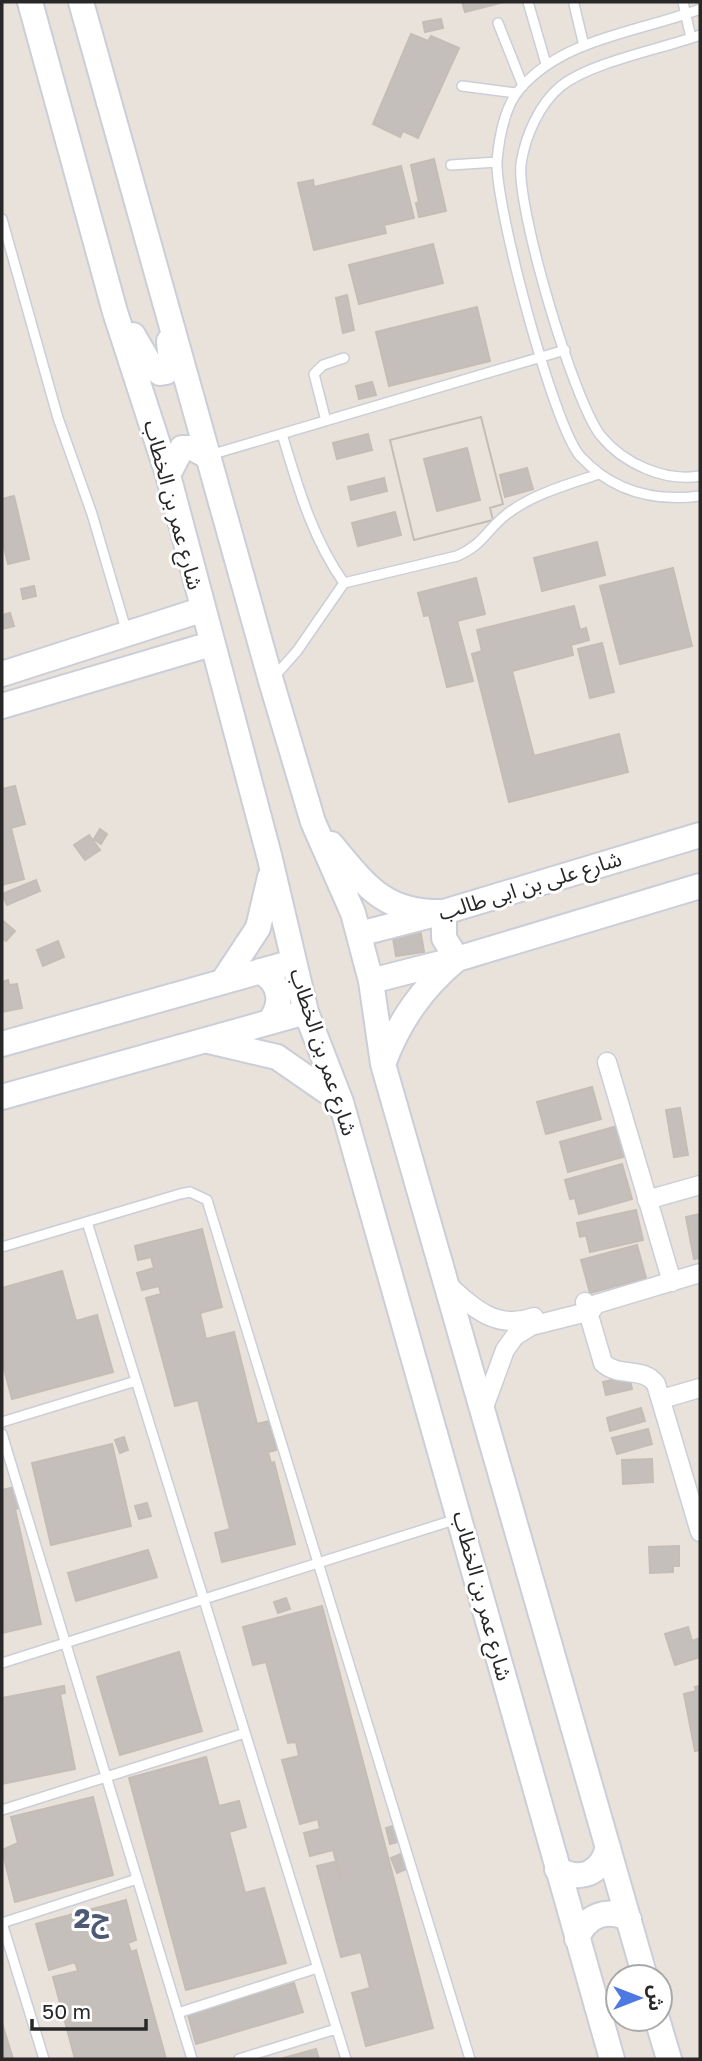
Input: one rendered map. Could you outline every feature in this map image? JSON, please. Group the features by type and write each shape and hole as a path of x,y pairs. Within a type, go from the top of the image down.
{"street":[{"path":"81,2 207,456 313,822 353,913 359,934 371,981 383,1064 641,1963"},
{"name":"شارع عمر بن الخطاب","path":"29,8 116,312 168,475 201,610 269,855 306,1012 341,1102 612,2059"},
{"path":"116,312 155,370 166,372 171,362 164,297"},
{"path":"168,475 182,448 192,448 207,456"},
{"path":"2,674 201,610"},
{"path":"3,700 211,644"},
{"path":"313,822 378,897 410,910 444,912 444,938 457,959"},
{"name":"شارع على بن ابى طالب","path":"359,934 444,912 700,835"},
{"path":"223,981 258,928 268,892 269,855"},
{"path":"371,981 457,959 700,886"},
{"path":"383,1064 396,1032 415,1000 457,959"},
{"path":"2,1044 293,962"},
{"path":"260,971 272,980 278,993 278,1008 270,1021"},
{"path":"2,1097 306,1012"},
{"path":"202,1040 277,1057 341,1102"},
{"path":"607,1062 672,1282"},
{"path":"647,1200 700,1185"},
{"path":"446,1283 473,1308 493,1319 515,1322 538,1320 700,1273"},
{"path":"590,1306 603,1363 609,1369 652,1378 695,1492 700,1532"},
{"path":"483,1410 509,1342 538,1320"},
{"path":"662,1399 700,1388"},
{"path":"557,1869 569,1875 583,1876 596,1871 605,1860 608,1847"},
{"path":"577,1939 583,1926 594,1917 615,1914 629,1919"},
{"path":"661,2033 669,2059"}],"lane":[{"path":"528,2 546,64"},
{"path":"683,2 696,37 583,74 561,86 541,109 528,136 521,164 521,194 565,350 587,414 601,436 621,455 644,468 669,476 700,476"},
{"path":"574,4 584,46"},
{"path":"700,9 584,46 546,64 519,90 502,127 497,162 499,197 505,227 542,358 565,428 578,454 599,474 624,489 652,497 700,496"},
{"path":"498,23 519,90"},
{"path":"462,86 519,90"},
{"path":"451,165 497,162"},
{"path":"2,219 58,418 92,514 127,634"},
{"path":"207,456 565,350"},
{"path":"326,421 314,374 323,365 344,358"},
{"path":"282,434 307,515 324,555 344,583"},
{"path":"271,681 297,651 344,583 473,550 507,513 599,474"},
{"path":"2,1247 190,1192 207,1200 470,2059"},
{"path":"87,1222 345,2059"},
{"path":"2,1422 136,1381"},
{"path":"2,1434 192,2059"},
{"path":"2,1663 460,1518"},
{"path":"2,1810 245,1732"},
{"path":"44,2059 2,1923 137,1879"},
{"path":"178,2013 317,1968"},
{"path":"239,2059 336,2029"}],"building":[{"path":"462,2 504,2 465,12"},
{"path":"441,19 443,28 425,32 423,22"},
{"path":"411,34 428,41 431,36 459,48 418,138 403,131 400,137 373,124"},
{"path":"434,159 446,211 419,217 416,203 419,202 411,165"},
{"path":"401,166 414,218 384,225 386,233 314,250 298,183 313,180 314,187"},
{"path":"433,244 443,283 359,304 349,265"},
{"path":"347,295 354,330 343,333 336,298"},
{"path":"477,307 490,361 389,386 376,332"},
{"path":"372,382 376,395 359,399 356,386"},
{"path":"481,417 503,504 490,508 493,520 414,540 390,440","holes":["467,448 480,500 437,511 424,459"]},
{"path":"481,417 503,504 490,508 493,520 414,540 390,440"},
{"path":"368,434 372,450 337,459 333,443"},
{"path":"527,468 533,489 505,497 500,475"},
{"path":"384,478 387,491 351,500 348,487"},
{"path":"14,496 29,559 8,564 2,539 2,499"},
{"path":"395,512 401,535 358,546 352,523"},
{"path":"597,542 605,575 542,591 534,558"},
{"path":"673,568 692,646 620,664 600,586"},
{"path":"476,578 485,614 457,621 473,681 447,687 429,615 424,616 418,593"},
{"path":"34,586 36,596 23,599 21,589"},
{"path":"574,606 580,630 586,628 589,640 571,645 573,655 512,671 534,756 619,734 628,772 509,802 472,654 482,651 477,630"},
{"path":"10,613 14,626 2,629 2,615"},
{"path":"602,643 614,692 590,698 578,649"},
{"path":"15,786 25,824 11,828 24,879 2,885 2,789"},
{"path":"100,829 107,834 101,844 94,839"},
{"path":"89,835 100,850 85,860 74,845"},
{"path":"36,880 40,891 7,905 2,894"},
{"path":"2,920 15,931 6,941 2,938"},
{"path":"420,928 424,952 396,956 392,932"},
{"path":"58,941 64,957 43,966 37,950"},
{"path":"8,980 9,985 17,984 22,1008 2,1012 2,982"},
{"path":"592,1087 601,1119 546,1134 537,1102"},
{"path":"680,1108 688,1155 674,1157 666,1110"},
{"path":"621,1125 630,1155 568,1172 560,1142"},
{"path":"622,1164 632,1199 579,1214 575,1198 570,1199 565,1180"},
{"path":"636,1210 643,1240 590,1252 586,1235 580,1237 577,1223"},
{"path":"700,1214 700,1258 694,1259 686,1217"},
{"path":"202,1229 222,1307 200,1313 206,1339 234,1332 257,1424 269,1421 276,1450 268,1452 271,1463 274,1462 295,1544 222,1562 215,1533 230,1529 198,1400 175,1406 146,1298 161,1294 159,1286 142,1290 137,1273 154,1268 151,1257 138,1260 135,1246"},
{"path":"637,1245 646,1278 590,1293 581,1260"},
{"path":"62,1271 76,1321 97,1315 113,1372 12,1399 2,1361 2,1288"},
{"path":"629,1376 632,1389 606,1395 603,1382"},
{"path":"641,1408 645,1421 610,1431 607,1418"},
{"path":"648,1429 652,1444 617,1454 612,1438"},
{"path":"124,1437 128,1450 120,1453 115,1440"},
{"path":"112,1444 131,1526 51,1545 32,1463"},
{"path":"652,1459 653,1482 623,1484 622,1460"},
{"path":"15,1487 20,1508 15,1509 41,1624 2,1633 2,1490"},
{"path":"147,1503 151,1516 139,1519 135,1506"},
{"path":"679,1546 679,1566 673,1566 673,1572 650,1573 649,1547"},
{"path":"148,1550 157,1577 76,1601 68,1573"},
{"path":"286,1598 290,1609 278,1613 274,1602"},
{"path":"322,1606 433,2028 366,2046 352,1993 370,1988 361,1952 341,1957 317,1866 334,1862 341,1880 333,1850 310,1856 304,1833 320,1829 318,1819 300,1824 282,1760 299,1756 296,1742 288,1743 266,1662 253,1665 243,1627"},
{"path":"688,1627 692,1641 700,1638 700,1657 675,1665 665,1634"},
{"path":"179,1652 202,1731 120,1755 97,1677"},
{"path":"64,1686 65,1693 60,1694 75,1769 2,1784 2,1698"},
{"path":"700,1686 700,1750 695,1751 684,1694 696,1691 695,1687"},
{"path":"206,1757 219,1806 239,1801 246,1827 229,1832 245,1893 264,1888 286,1963 186,1990 129,1778"},
{"path":"93,1797 113,1875 15,1902 2,1850 18,1843 11,1817"},
{"path":"397,1825 401,1841 390,1844 386,1828"},
{"path":"403,1853 409,1868 397,1873 391,1858"},
{"path":"126,1900 136,1940 128,1943 131,1952 136,1950 166,2059 75,2059 53,1977 78,1971 75,1962 49,1970 36,1924"},
{"path":"294,1983 303,2012 196,2044 188,2015"},
{"path":"2,2023 13,2059 2,2059"},
{"path":"316,2049 319,2059 280,2059"}],"district":[{"name":"ج2","path":"92,1918"}]}
